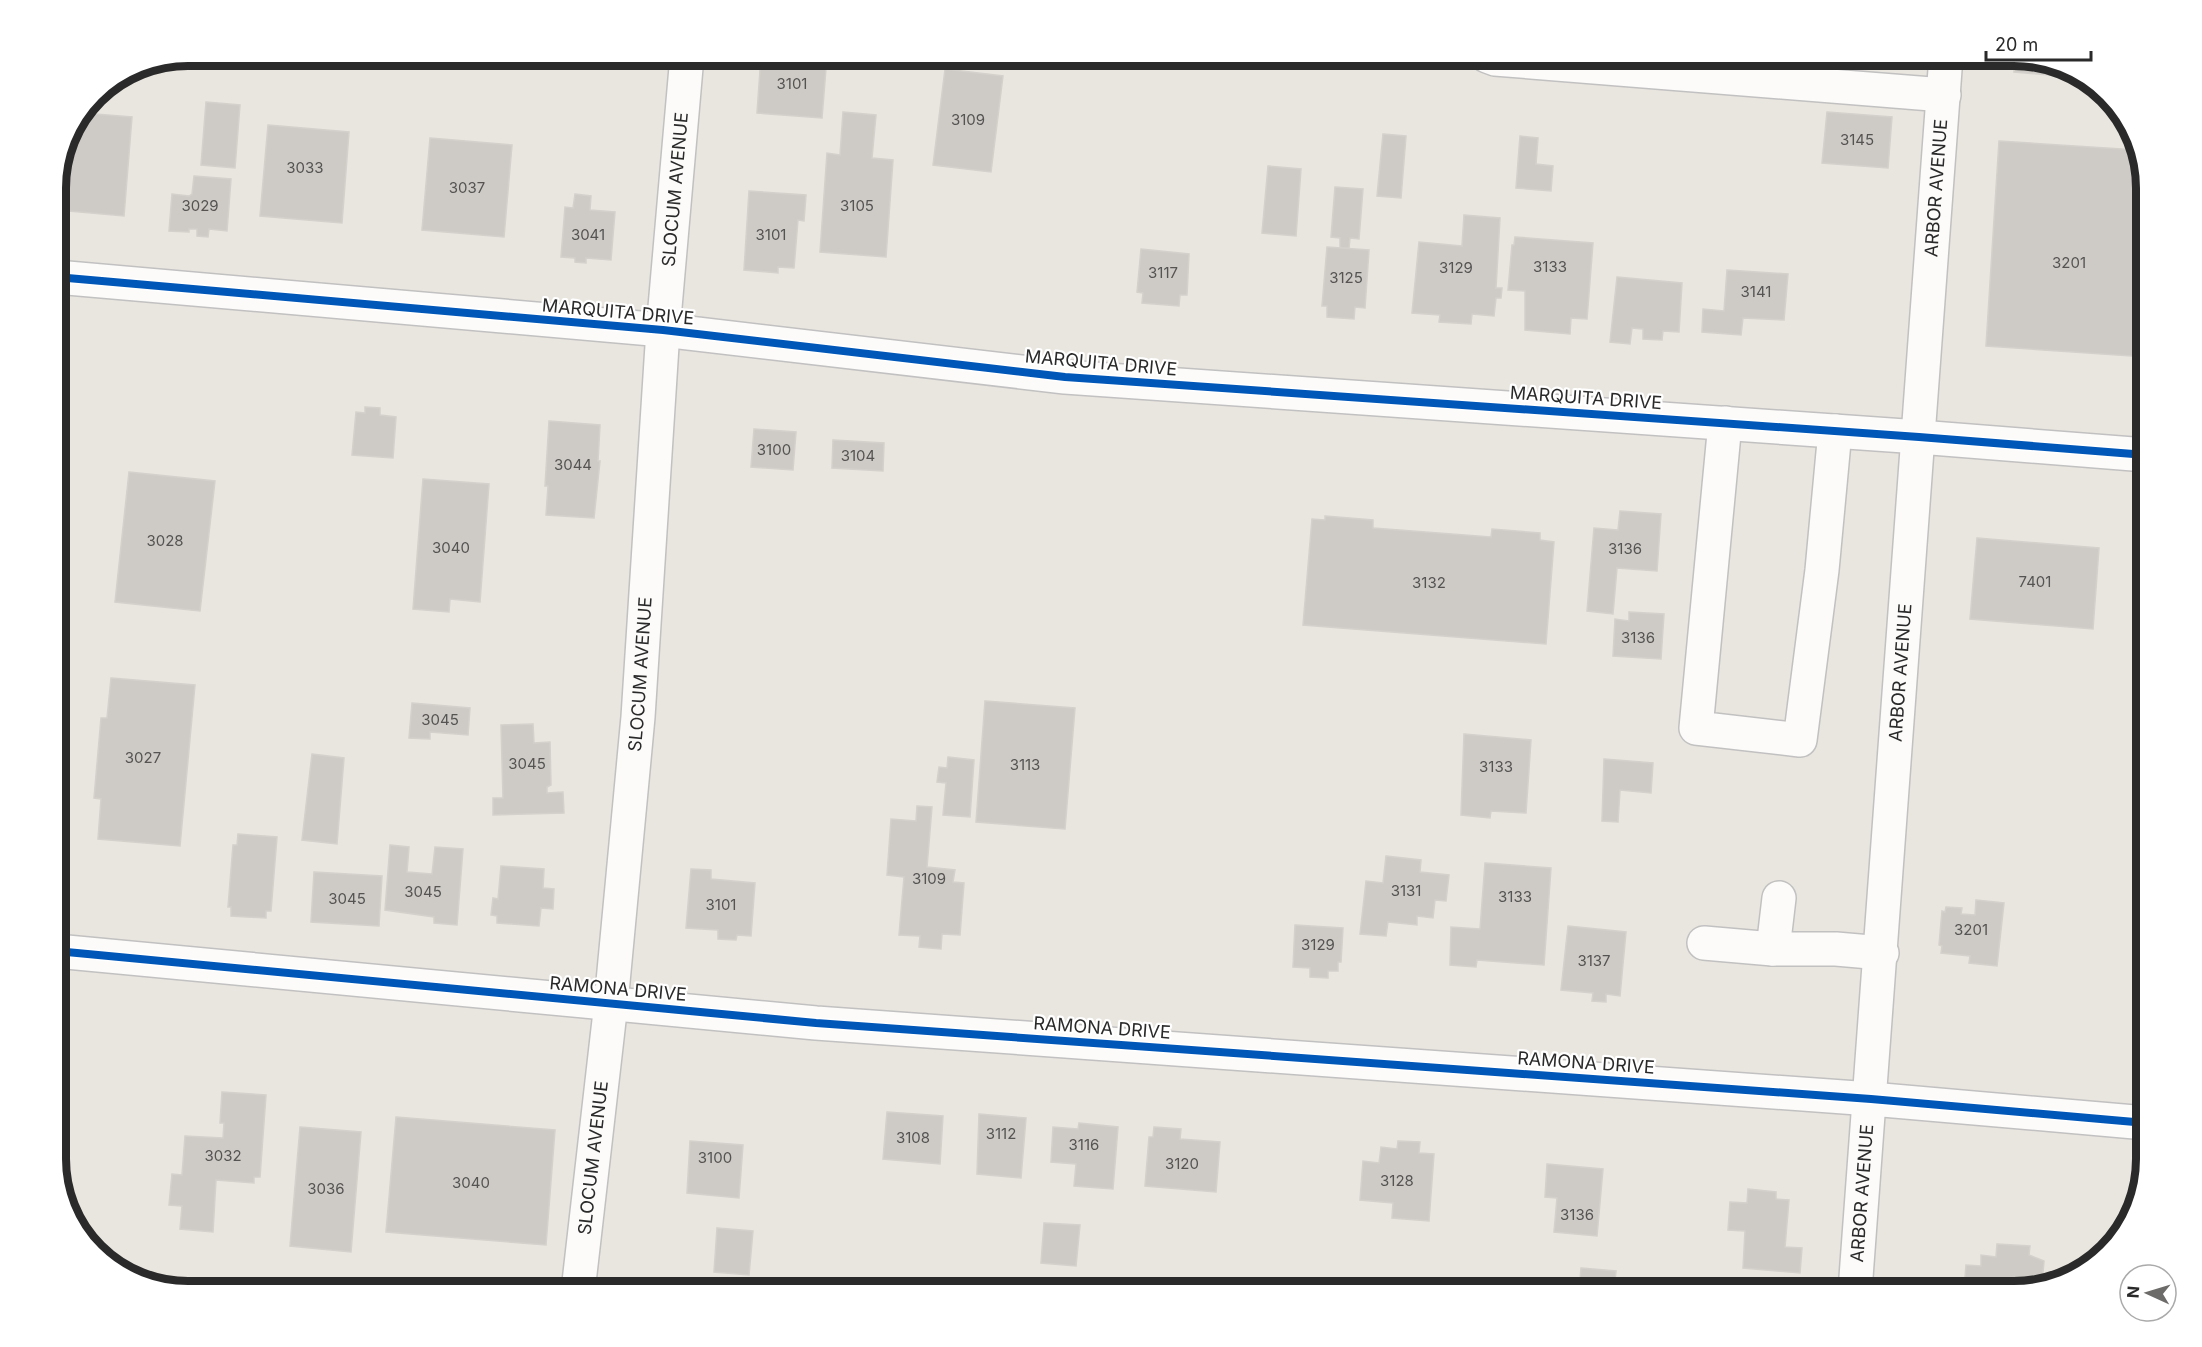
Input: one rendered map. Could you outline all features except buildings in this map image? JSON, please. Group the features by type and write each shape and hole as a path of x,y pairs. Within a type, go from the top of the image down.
{"street":[{"name":"SLOCUM AVENUE","path":"579,1281 638,717 663,330 686,66"},
{"path":"1582,66 1944,95"},
{"name":"ARBOR AVENUE","path":"1856,1281 1946,66"},
{"name":"MARQUITA DRIVE","path":"66,278 663,330 1065,377 2136,454"},
{"path":"1725,423 1696,728 1800,740 1822,570 1835,431"},
{"path":"1773,949 1779,898"},
{"path":"1704,943 1773,949 1836,949 1882,953"},
{"name":"RAMONA DRIVE","path":"66,952 816,1023 1871,1099 2136,1123"}],"cycle path":[{"path":"66,278 663,330 1065,377 2136,454"},
{"path":"66,952 816,1023 1871,1099 2136,1122"}]}
